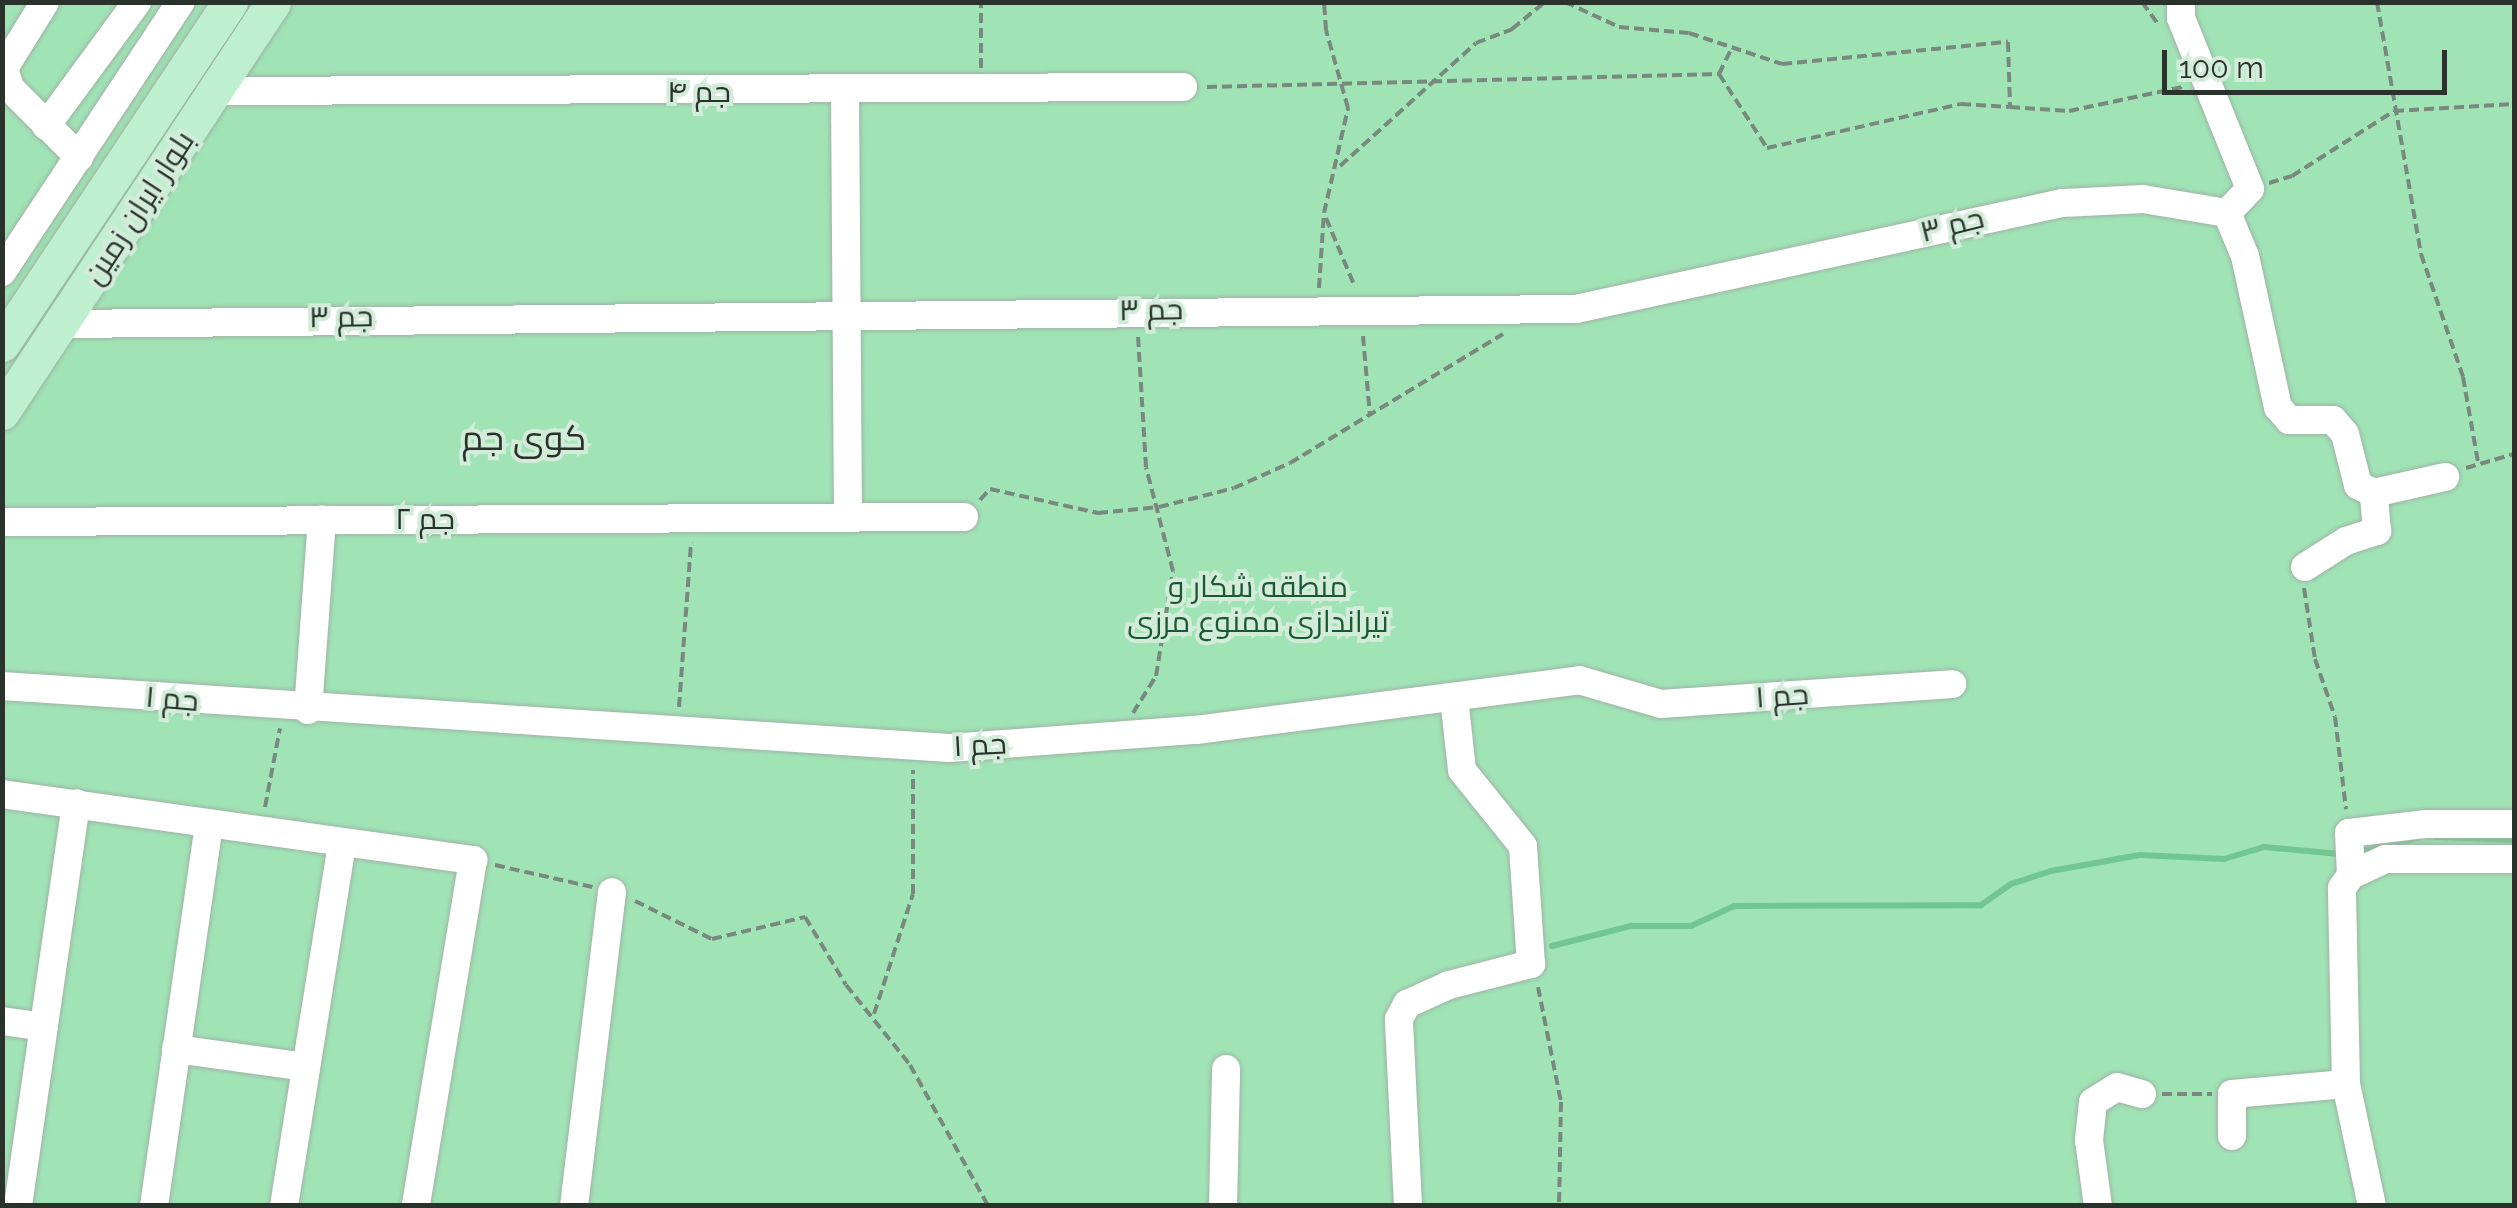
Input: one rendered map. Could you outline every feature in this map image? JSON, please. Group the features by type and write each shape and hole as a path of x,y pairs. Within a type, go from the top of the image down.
{"main road":[{"name":"بلوار ایران زمین","path":"2,344 230,2"},
{"name":"بلوار ایران زمین","path":"2,412 273,2"}],"street":[{"path":"45,2 4,68 10,88 78,156"},
{"path":"46,126 137,2"},
{"path":"2,272 181,2"},
{"path":"2180,2 2250,189 2227,212 2245,256 2278,407 2289,420 2334,420 2345,434 2358,485 2374,493 2446,477"},
{"name":"جم ۴","path":"215,91 845,92 1183,86"},
{"path":"845,92 848,517"},
{"name":"جم ۳","path":"63,324 1318,308 1546,309 1674,291 1978,216 2062,203 2143,199 2227,212"},
{"path":"2305,567 2346,540 2377,530 2374,493"},
{"name":"جم ۲","path":"2,522 964,517"},
{"path":"296,709 322,520"},
{"name":"جم ۱","path":"2,686 296,709 915,746 1128,735 1578,680 1661,704 1952,684"},
{"path":"1408,1206 1398,1019 1408,1004 1449,985 1532,964 1523,846 1462,770 1454,696"},
{"path":"2,794 472,860 416,1206"},
{"path":"18,1206 76,803"},
{"path":"154,1206 209,824"},
{"path":"2350,855 2426,824 2514,824"},
{"path":"284,1206 342,844"},
{"path":"2350,855 2386,859 2514,859"},
{"path":"2350,855 2340,915 2346,1084 2372,1206"},
{"path":"574,1206 612,892"},
{"path":"2,1021 44,1027"},
{"path":"176,1049 306,1067"},
{"path":"1223,1206 1226,1068"},
{"path":"2232,1136 2232,1094 2346,1084"},
{"path":"2098,1206 2089,1140 2093,1102 2116,1088 2142,1094"}],"path":[{"path":"980,90 981,2"},
{"path":"1318,308 1324,213 1348,108 1326,30 1324,2"},
{"path":"1336,170 1376,127 1439,82 1476,43 1512,29 1544,2"},
{"path":"1564,2 1619,26 1690,33 1782,64 2008,42 2010,106"},
{"path":"2377,2 2421,254 2463,377 2478,462"},
{"path":"1720,74 1732,47"},
{"path":"1183,86 1260,90 1342,81 1560,82 1720,74"},
{"path":"1720,74 1768,148 1961,104 2069,111 2206,80"},
{"path":"2250,189 2292,176 2394,111 2514,104"},
{"path":"964,517 990,489 1098,513 1159,507 1234,488 1290,463 1546,309"},
{"path":"1128,735 1137,698 1156,676 1173,571 1137,396 1138,310"},
{"path":"2446,477 2478,462 2514,454"},
{"path":"678,732 693,518"},
{"path":"2305,567 2305,611 2334,717 2350,855"},
{"path":"261,832 296,709"},
{"path":"874,1014 913,894 915,746"},
{"path":"472,860 612,892 670,914 712,939 805,918 846,985 874,1014 988,1206"},
{"path":"1532,964 1554,1047 1560,1206"},
{"path":"2142,1094 2232,1094"}],"green space":[{"name":"منطقه شکار و تیراندازی ممنوع مرزی","path":"3,3 2514,3 2514,1205 3,1205"}],"waterway":[{"path":"2436,837 2514,840"},
{"path":"2358,852 2418,838"},
{"path":"1552,946 1631,926 1691,926 1734,906 1981,905 2011,884 2051,871 2140,855 2224,859 2264,847 2340,854"}],"district":[{"name":"کوی جم","path":"524,438"}]}
